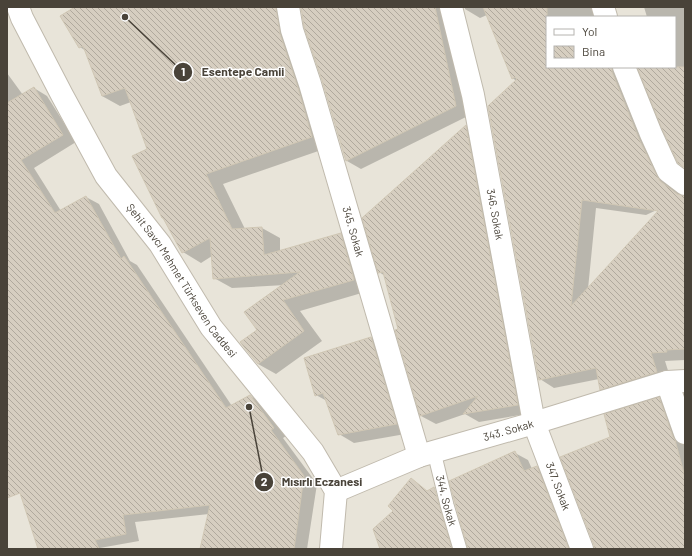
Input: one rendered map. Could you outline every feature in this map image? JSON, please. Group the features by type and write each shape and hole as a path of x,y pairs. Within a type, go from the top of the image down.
{"street":[{"name":"Şehit Savcı Mehmet Türkseven Caddesi","path":"18,7 22,18 62,95 106,176 160,244 211,327 313,452 336,491"},
{"name":"345. Sokak","path":"288,7 292,30 427,454"},
{"name":"346. Sokak","path":"450,7 472,96 534,423"},
{"path":"624,68 651,134 668,171 685,184"},
{"name":"343. Sokak","path":"336,491 427,454 676,382"},
{"path":"676,382 685,433"},
{"name":"347. Sokak","path":"534,423 582,549"},
{"path":"331,549 336,491"}],"lane":[{"name":"344. Sokak","path":"427,454 447,505 460,549"}],"shaded area":[{"path":"7,7 685,7 685,549 7,549"}],"building":[{"path":"75,7 276,7 280,34 312,137 206,174 232,229 262,227 264,255 341,233 354,280 283,300 304,331 258,364 240,342 257,330 244,312 300,272 213,279 210,238 182,253 162,218 132,156 147,149 125,88 102,96 83,46 79,48 60,16"},
{"path":"301,7 435,7 456,106 346,161 322,80 304,27"},
{"path":"483,7 547,7 546,68 612,68 612,72 639,139 657,176 660,181 677,194 685,196 685,349 666,350 667,352 651,353 657,372 600,390 596,368 539,380 488,106 517,79 515,77 512,79","holes":["582,200 658,211 571,306"]},
{"path":"685,67 685,168 678,163 662,129 637,68"},
{"path":"34,87 63,135 21,160 55,213 86,196 121,259 124,256 226,408 250,395 274,428 271,430 304,476 294,549 200,549 210,505 123,515 126,534 95,540 99,549 38,549 20,493 7,498 7,103"},
{"path":"466,125 518,405 463,414 478,396 420,416 395,330 398,329 383,272 378,273 362,218"},
{"path":"371,337 397,424 338,435 323,393 315,396 304,358"},
{"path":"659,397 675,440 685,477 685,549 594,549 594,545 560,457 610,437 604,414"},
{"path":"515,451 524,471 537,466 569,549 468,549 449,481"},
{"path":"411,478 427,491 434,487 452,549 380,549 373,529 393,511 388,506"}],"place":[{"name":"Esentepe Camii","path":"125,17"},
{"name":"Mısırlı Eczanesi","path":"249,407"}]}
